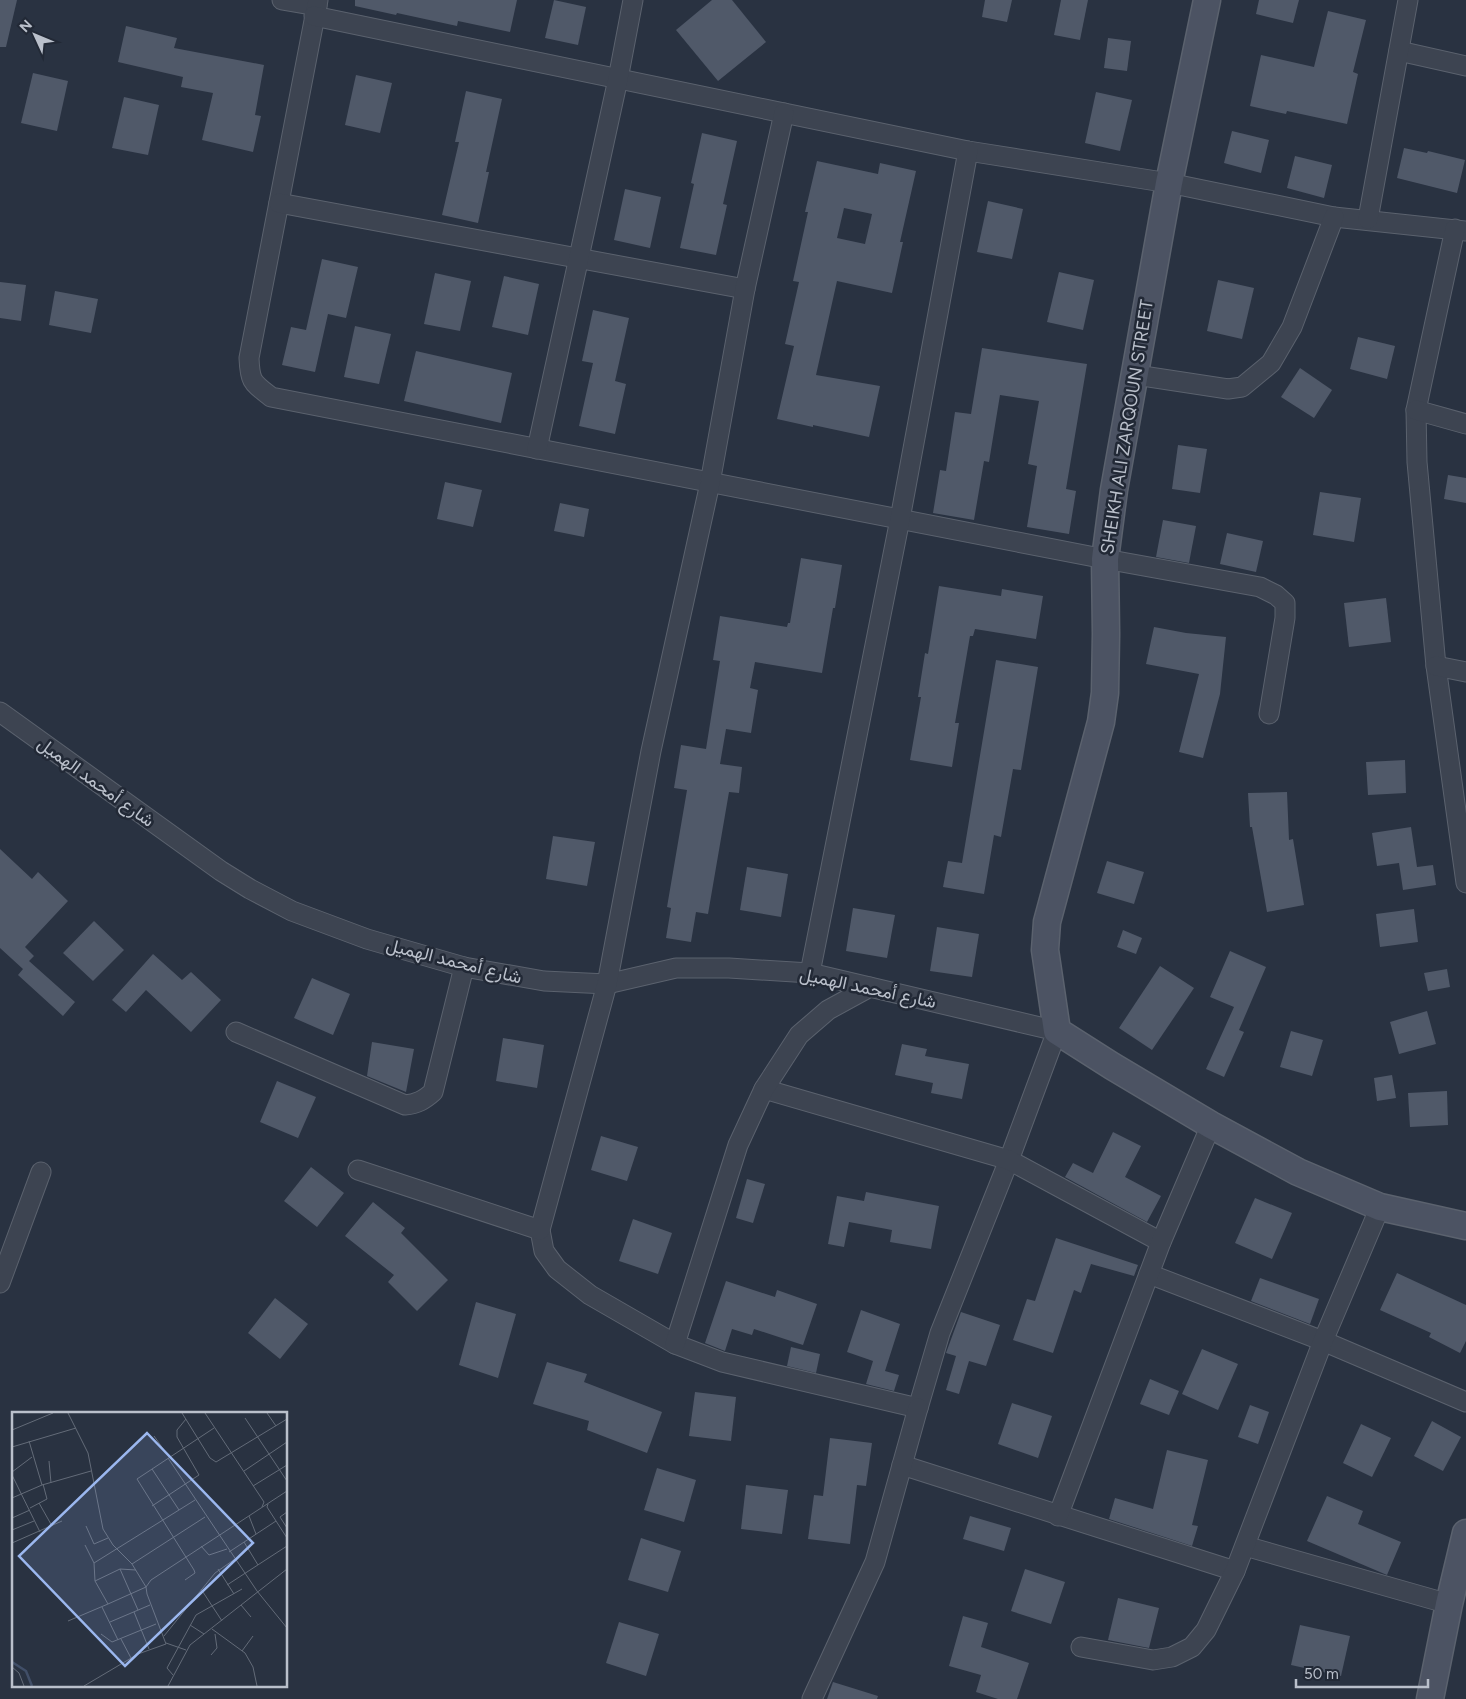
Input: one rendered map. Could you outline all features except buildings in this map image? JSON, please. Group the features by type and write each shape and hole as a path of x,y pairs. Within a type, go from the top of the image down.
{"main road":[{"name":"SHEIKH ALI ZARQOUN STREET","path":"1057,1031 1045,950 1047,922 1101,722 1105,693 1105,559 1114,490 1169,183 1207,0"},
{"path":"1057,1031 1211,1125 1298,1172 1380,1207 1466,1226"},
{"path":"1430,1699 1449,1604 1466,1533"}],"street":[{"path":"282,0 618,79 968,151 1169,183 1334,217 1460,230 1416,410 1417,462 1436,666 1466,883"},
{"path":"537,449 618,79 633,0"},
{"path":"1368,219 1408,0"},
{"path":"316,7 248,358 250,377 259,388 271,397 1105,559 1260,587 1276,595 1285,603 1285,618 1269,714"},
{"path":"1399,52 1466,66"},
{"path":"784,113 745,289 710,483 651,752 606,984 540,1230 544,1251 557,1269 590,1295 674,1344 722,1362 918,1408"},
{"path":"810,973 900,519 968,151"},
{"path":"279,203 745,289"},
{"path":"1136,375 1228,389 1242,387 1256,376 1271,363 1292,327 1334,217"},
{"path":"1416,410 1466,424"},
{"path":"1436,666 1466,672"},
{"name":"شارع أمحمد الهميل","path":"0,712 220,871 292,911 367,939 464,967 544,981 606,984 676,968 729,968 810,973 1057,1031"},
{"path":"236,1032 405,1105 414,1104 424,1100 433,1092 464,967"},
{"path":"674,1344 738,1145 764,1089 799,1035 828,1010 870,986"},
{"path":"812,1699 875,1562 940,1332 1009,1160 1057,1031"},
{"path":"764,1089 1009,1160 1161,1242"},
{"path":"1058,1516 1161,1242 1211,1125"},
{"path":"358,1170 540,1230"},
{"path":"1,1275 41,1172"},
{"path":"1081,1647 1153,1660 1172,1657 1192,1647 1206,1630 1235,1571 1323,1341 1380,1207"},
{"path":"1150,1274 1323,1341 1466,1402"},
{"path":"902,1465 1235,1571"},
{"path":"1245,1546 1449,1604"}]}
